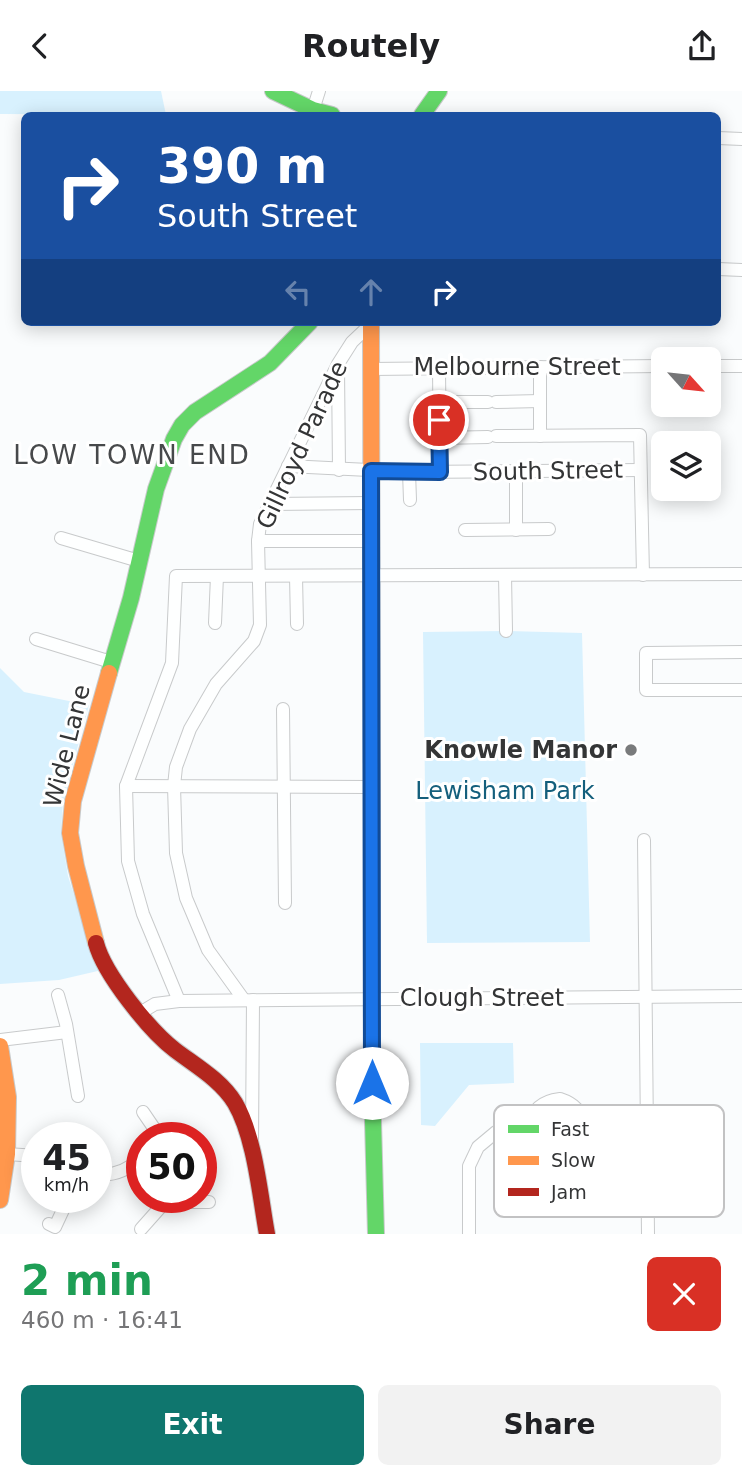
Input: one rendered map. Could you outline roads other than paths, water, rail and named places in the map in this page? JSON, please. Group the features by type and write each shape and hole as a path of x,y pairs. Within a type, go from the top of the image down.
{"street":[{"path":"273,91 321,112"},
{"path":"313,110 319,91"},
{"path":"424,112 439,91"},
{"path":"721,138 742,139"},
{"path":"721,269 742,270"},
{"name":"Wide Lane","path":"267,1234 252,1148 235,1103 204,1068 174,1049 150,1026 107,969 98,950 70,833 73,801 167,455 182,425 195,412 270,363 306,326"},
{"name":"Gillroyd Parade","path":"248,1000 208,950 186,898 176,853 176,767 190,729 216,684 254,641 260,625 260,524 338,364 352,342 368,326"},
{"path":"371,326 372,999 376,1234"},
{"path":"338,364 339,470"},
{"name":"Melbourne Street","path":"371,369 651,366"},
{"path":"721,366 742,366"},
{"path":"540,367 540,436"},
{"path":"439,368 440,472"},
{"path":"439,402 540,401"},
{"path":"440,438 640,435 643,575"},
{"name":"South Street","path":"288,466 409,472 640,470"},
{"path":"516,471 516,530"},
{"path":"409,472 410,500"},
{"path":"270,504 372,503"},
{"path":"466,530 549,530"},
{"path":"61,538 139,561"},
{"path":"258,541 372,541"},
{"path":"180,1001 143,914 128,861 125,786 172,663 176,576 742,574"},
{"path":"505,575 506,631"},
{"path":"215,623 217,576"},
{"path":"296,576 297,624"},
{"path":"36,639 111,662"},
{"path":"742,652 646,653 646,690 742,691"},
{"path":"283,709 285,903"},
{"path":"125,786 371,786"},
{"path":"640,847 647,1105"},
{"path":"58,995 78,1096"},
{"name":"Clough Street","path":"140,1013 155,1004 180,1001 742,996"},
{"path":"248,1000 252,1148"},
{"path":"0,1040 66,1032"},
{"path":"0,1046 8,1097 7,1154 0,1200"},
{"path":"540,1105 560,1099 572,1105"},
{"path":"143,1112 150,1122"},
{"path":"470,1234 469,1166 478,1147 494,1134"},
{"path":"7,1154 21,1155"},
{"path":"49,1224 55,1227 62,1213"},
{"path":"141,1229 153,1213"}],"place":[{"name":"Knowle Manor","path":"631,750"}],"district":[{"name":"LOW TOWN END","path":"132,455"}],"park label":[{"name":"Lewisham Park","path":"505,791"}]}
